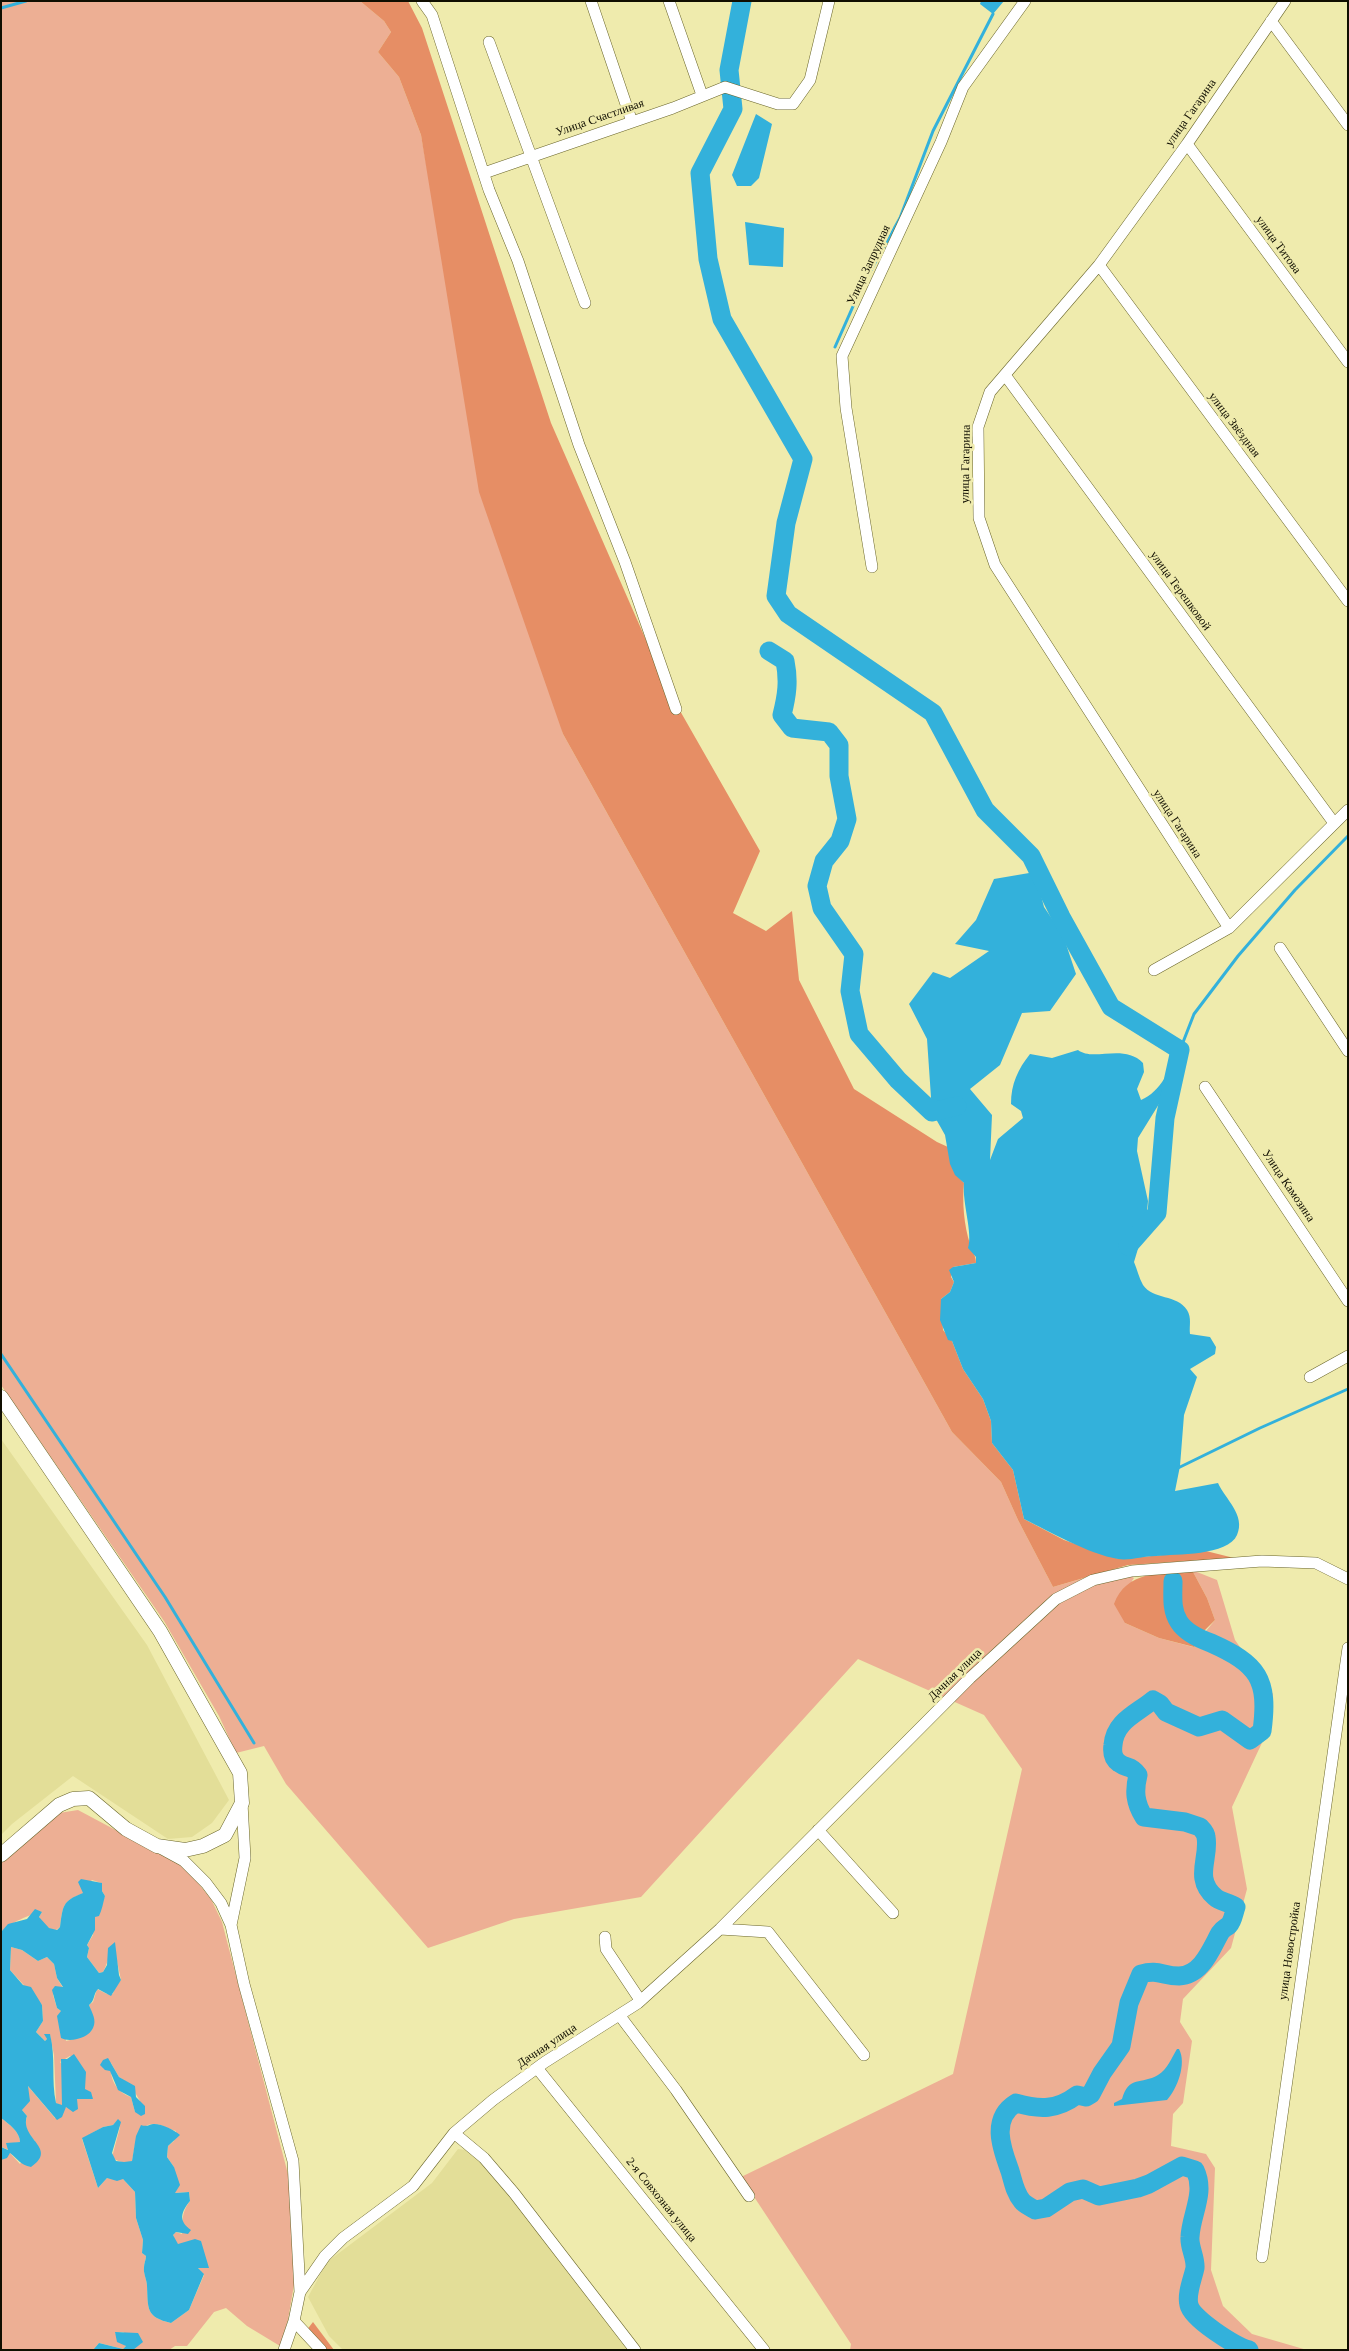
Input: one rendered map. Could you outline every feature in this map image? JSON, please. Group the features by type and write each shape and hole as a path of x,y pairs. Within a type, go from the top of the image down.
{"street":[{"path":"422,1 432,15 488,190 518,261 579,445 625,562 676,709"},
{"path":"591,1 632,122"},
{"path":"669,1 702,96"},
{"name":"Улица Счастливая","path":"484,173 632,122 725,86 778,104 793,104 810,80 829,1"},
{"name":"Улица Запрудная","path":"872,567 846,408 842,356 942,142 963,87 1025,1"},
{"name":"улица Гагарина","path":"1229,928 1017,600 992,556 979,518 978,427 990,392 1098,265 1187,144 1285,1"},
{"path":"1271,21 1348,125"},
{"path":"489,42 585,303"},
{"name":"улица Титова","path":"1187,144 1348,362"},
{"name":"улица Звёздная","path":"1098,265 1348,601"},
{"name":"улица Терешковой","path":"1005,374 1334,824"},
{"path":"1154,970 1229,928 1348,810"},
{"path":"1280,948 1348,1051"},
{"name":"Улица Камозина","path":"1205,1087 1348,1301"},
{"path":"1310,1377 1348,1356"},
{"path":"1,1397 160,1631 240,1773 245,1858 230,1925"},
{"name":"Дачная улица","path":"300,2292 325,2256 343,2238 413,2186 454,2133 493,2100 537,2068 620,2016 720,1929 970,1678 1056,1599 1094,1580 1132,1571 1262,1561 1316,1563 1348,1579"},
{"name":"улица Новостройка","path":"1262,2257 1348,1648"},
{"path":"1,1855 59,1804 73,1799 89,1798 126,1829 184,1861 206,1883 221,1903 230,1925 244,1984 293,2161 300,2292 294,2321 284,2350"},
{"path":"156,1846 185,1850 203,1846 225,1835 242,1803"},
{"path":"818,1830 893,1913"},
{"path":"720,1929 768,1932 864,2055"},
{"path":"604,1937 606,1949 640,2000"},
{"path":"620,2016 676,2090 749,2196"},
{"name":"2-я Совхозная улица","path":"537,2068 764,2350"},
{"path":"454,2133 484,2158 514,2193 635,2350"},
{"path":"294,2321 321,2350"}],"shaded area":[{"path":"1,1 360,1 384,21 391,32 378,52 399,77 421,135 427,168 563,734 952,1432 1001,1482 1018,1520 1053,1587 1119,1568 1134,1578 1125,1623 1159,1638 1193,1647 1215,1620 1207,1598 1192,1570 1217,1580 1235,1640 1273,1694 1267,1732 1232,1807 1247,1889 1231,1948 1183,1999 1180,2022 1192,2041 1183,2103 1173,2114 1171,2146 1206,2154 1215,2168 1211,2270 1223,2306 1252,2334 1307,2350 850,2350 851,2344 741,2177 953,2074 1022,1769 984,1715 858,1659 641,1897 514,1919 428,1948 286,1784 264,1746 236,1753 219,1716 164,1621 1,1385"},
{"path":"360,1 408,1 422,28 551,423 667,688 760,851 733,913 766,931 792,911 799,980 854,1089 937,1142 948,1147 957,1175 964,1183 963,1206 965,1222 976,1263 953,1267 951,1277 954,1282 950,1292 941,1299 943,1330 952,1341 963,1369 983,1399 991,1421 992,1443 1013,1470 1024,1519 1064,1540 1119,1559 1206,1551 1234,1558 1128,1565 1053,1587 1018,1520 1001,1482 952,1432 563,734 479,492 421,135 399,77 378,52 391,32 384,21"},
{"path":"1,1439 147,1645 229,1800 212,1823 192,1837 168,1839 73,1776 12,1824 1,1835"},
{"path":"1192,1570 1207,1598 1215,1620 1204,1631 1194,1647 1159,1638 1125,1623 1114,1604 1127,1585 1157,1573"},
{"path":"78,1810 185,1867 211,1899 222,1922 289,2178 295,2279 288,2320 280,2346 247,2326 226,2308 214,2312 187,2346 175,2346 169,2350 133,2350 138,2344 123,2332 115,2333 126,2346 123,2349 99,2343 93,2350 1,2350 1,2160 10,2153 20,2164 35,2141 27,2130 27,2116 22,2110 27,2085 55,2118 66,2107 76,2103 77,2099 93,2099 85,2090 84,2075 79,2062 70,2056 60,2062 62,2064 62,2106 56,2103 54,2055 50,2035 45,2034 47,2039 45,2041 36,2032 43,2021 42,2005 10,1970 11,1947 22,1950 38,1961 47,1957 54,1964 57,1978 63,1988 58,1987 53,1995 57,2008 61,2011 66,2041 91,2031 94,2023 89,2005 93,2002 97,1989 107,1994 113,1994 114,1988 121,1980 114,1947 103,1972 99,1973 87,1957 89,1948 87,1945 93,1935 95,1917 105,1896 101,1883 92,1880 83,1890 84,1893 71,1899 65,1905 60,1927 56,1930 48,1928 42,1922 39,1917 42,1912 20,1919 1,1932 1,1862 40,1824 59,1813","holes":["111,2063 119,2077 130,2084 140,2101 135,2112 131,2097 121,2092 112,2079","118,2120 120,2127 112,2157 122,2162 132,2161 140,2131 149,2124 161,2125 176,2131 174,2141 168,2146 167,2157 174,2167 174,2193 189,2192 190,2201 184,2213 182,2234 176,2232 173,2235 175,2242 208,2268 198,2268 204,2275 189,2310 171,2323 157,2318 148,2306 144,2269 146,2256 142,2253 143,2240 136,2218 135,2192 123,2179 107,2178 98,2188 82,2139 103,2127 113,2125"]},
{"path":"1,2118 14,2128 20,2138 20,2142 7,2144 9,2150 1,2147"},
{"path":"458,2149 474,2151 629,2350 343,2350 329,2336 308,2297 327,2262 432,2183"},
{"path":"313,2322 334,2350 326,2350 306,2331"}],"water":[{"path":"981,1 1004,1 993,14 980,4"},
{"path":"756,114 772,124 759,178 751,186 737,186 732,175"},
{"path":"745,222 784,228 783,267 749,265"},
{"path":"1035,872 1044,907 1063,935 1076,974 1050,1011 1022,1013 1000,1065 970,1089 992,1115 990,1160 998,1139 1023,1118 1021,1111 1011,1104 1011,1097 1016,1077 1030,1054 1052,1058 1078,1050 1092,1054 1118,1053 1135,1057 1143,1063 1144,1072 1137,1089 1141,1100 1159,1085 1169,1072 1180,1050 1167,1091 1138,1138 1137,1151 1148,1201 1146,1222 1134,1262 1143,1285 1147,1290 1183,1305 1189,1313 1190,1334 1210,1337 1216,1347 1215,1354 1190,1369 1197,1377 1184,1415 1180,1466 1175,1491 1218,1483 1237,1514 1239,1528 1232,1542 1213,1550 1201,1553 1118,1559 1082,1548 1024,1519 1013,1470 992,1443 991,1421 983,1399 963,1369 952,1341 948,1340 940,1320 941,1299 950,1292 954,1282 949,1270 953,1267 976,1263 976,1257 968,1248 969,1234 964,1199 964,1183 955,1175 950,1164 945,1135 932,1112 927,1039 909,1004 933,972 950,978 989,951 955,944 976,920 994,879"},
{"path":"81,1879 102,1883 102,1891 105,1896 99,1916 95,1917 95,1930 87,1945 89,1948 87,1957 99,1973 103,1972 107,1965 108,1948 115,1942 121,1980 111,1996 98,1989 96,1991 89,2005 94,2016 94,2025 91,2032 74,2040 61,2038 57,2016 61,2011 57,2008 52,1990 55,1986 63,1987 57,1978 54,1964 47,1957 38,1961 22,1950 11,1947 10,1970 23,1985 31,1987 42,2005 43,2021 36,2032 45,2041 47,2039 44,2034 50,2034 56,2103 62,2105 61,2059 67,2059 74,2054 86,2072 85,2089 91,2092 93,2099 77,2099 78,2109 73,2112 66,2107 62,2117 57,2120 28,2086 30,2101 22,2110 27,2116 26,2124 28,2131 40,2149 41,2154 39,2160 31,2167 22,2163 10,2153 7,2158 1,2160 1,2147 8,2150 6,2143 20,2142 20,2138 11,2126 1,2118 1,1932 8,1924 27,1919 35,1909 42,1912 39,1917 49,1928 57,1930 60,1927 63,1909 67,1902 83,1893 78,1882"},
{"path":"1177,2049 1179,2049 1182,2062 1180,2076 1167,2100 1114,2106 1114,2103 1122,2099 1125,2091 1132,2083 1152,2078 1161,2073 1167,2067"},
{"path":"108,2058 119,2077 135,2086 136,2097 145,2106 145,2114 141,2116 135,2112 131,2097 118,2090 110,2071 105,2070 100,2065 103,2060"},
{"path":"118,2119 121,2122 112,2153 116,2161 132,2161 136,2136 141,2125 159,2125 171,2129 180,2135 168,2146 167,2157 174,2167 180,2185 175,2193 189,2192 190,2201 182,2216 184,2223 191,2230 188,2234 176,2232 173,2235 178,2244 195,2239 201,2241 209,2268 198,2268 204,2274 189,2310 171,2323 157,2318 148,2306 144,2269 146,2256 142,2253 143,2240 136,2218 135,2192 123,2179 117,2181 107,2178 98,2188 82,2138 103,2127 113,2125"},
{"path":"115,2332 138,2333 143,2342 133,2350 93,2350 99,2343 123,2349 126,2346 117,2342"}],"waterway":[{"path":"1,8 26,1"},
{"path":"742,1 729,70 733,109 700,173 708,259 722,319 803,459 786,523 776,596 788,614 933,713 985,810 1031,856 1061,917 1111,1007 1180,1050 1165,1118 1157,1213 1128,1246"},
{"path":"835,347 862,286 900,218 933,131 993,14"},
{"path":"769,651 785,661 787,688 782,715 792,728 829,732 839,745 839,776 847,819 840,841 824,861 817,886 822,908 854,954 850,991 859,1034 898,1080 932,1112 957,1106"},
{"path":"1180,1050 1194,1014 1238,956 1295,890 1348,836"},
{"path":"1,1354 165,1597 254,1743"},
{"path":"1178,1468 1260,1428 1348,1389"},
{"path":"1173,1581 1174,1608 1176,1617 1182,1626 1194,1635 1240,1658 1257,1675 1264,1698 1262,1731 1250,1740 1222,1720 1199,1727 1166,1712 1160,1704 1153,1700 1122,1724 1115,1737 1113,1753 1117,1761 1131,1768 1138,1775 1136,1797 1144,1817 1185,1822 1200,1827 1203,1830 1207,1845 1204,1868 1205,1883 1208,1890 1217,1899 1236,1907 1232,1921 1223,1929 1205,1960 1194,1971 1187,1975 1179,1976 1156,1972 1141,1974 1129,2003 1121,2046 1102,2073 1091,2094 1086,2097 1077,2095 1062,2104 1041,2108 1016,2103 1003,2117 1000,2135 1014,2187 1023,2202 1035,2210 1046,2208 1070,2192 1083,2189 1099,2196 1138,2188 1182,2166 1195,2170 1198,2179 1199,2195 1190,2237 1195,2268 1189,2291 1189,2305 1192,2311 1206,2324 1225,2338 1249,2350"}]}
